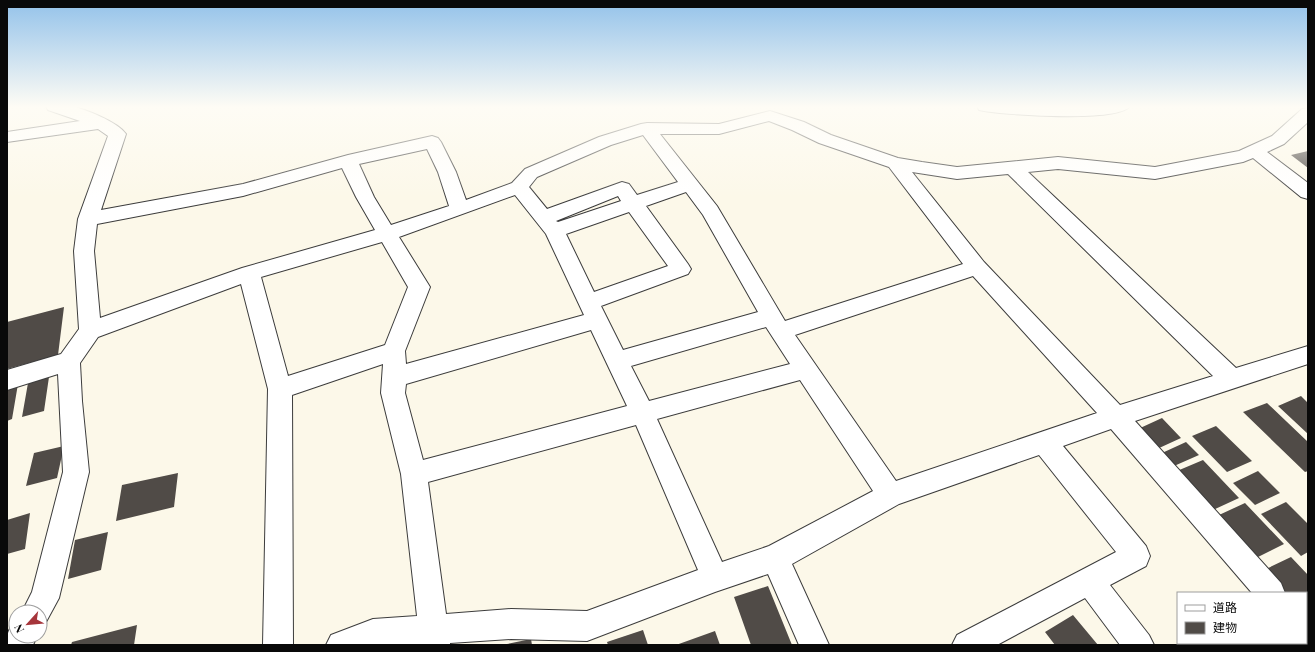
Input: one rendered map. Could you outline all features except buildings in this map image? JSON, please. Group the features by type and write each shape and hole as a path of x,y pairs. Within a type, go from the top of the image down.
{"street":[{"path":"90,331 84,251 88,219 116,136"},
{"path":"41,604 45,598 76,472 70,401 69,362 90,331 249,274 388,233 460,209 519,187 531,173 605,141 620,136"},
{"path":"653,136 710,211 776,324 891,495"},
{"path":"820,136 895,163 957,173 1058,163 1155,173 1243,156 1278,140 1282,136"},
{"path":"88,219 243,190 348,162 432,142 447,172 460,209"},
{"path":"1255,151 1308,193"},
{"path":"348,162 365,197 388,233 419,287 394,351 395,377 393,393 414,474 434,637"},
{"path":"895,163 978,267 1116,418 1270,592"},
{"path":"1012,167 1233,380"},
{"path":"634,204 690,184"},
{"path":"519,187 549,224 593,311 643,414 715,578"},
{"path":"395,377 593,311 681,269 622,188 549,224"},
{"path":"618,361 776,324 978,267"},
{"path":"249,274 280,389 278,645"},
{"path":"280,389 394,351"},
{"path":"341,645 373,634 434,637 511,624 587,626 715,578 775,558 891,495 1044,442 1308,355"},
{"path":"7,380 69,362"},
{"path":"414,474 643,414 805,369"},
{"path":"967,645 1136,556 1044,442"},
{"path":"775,558 814,645"},
{"path":"1089,581 1139,645"}]}
